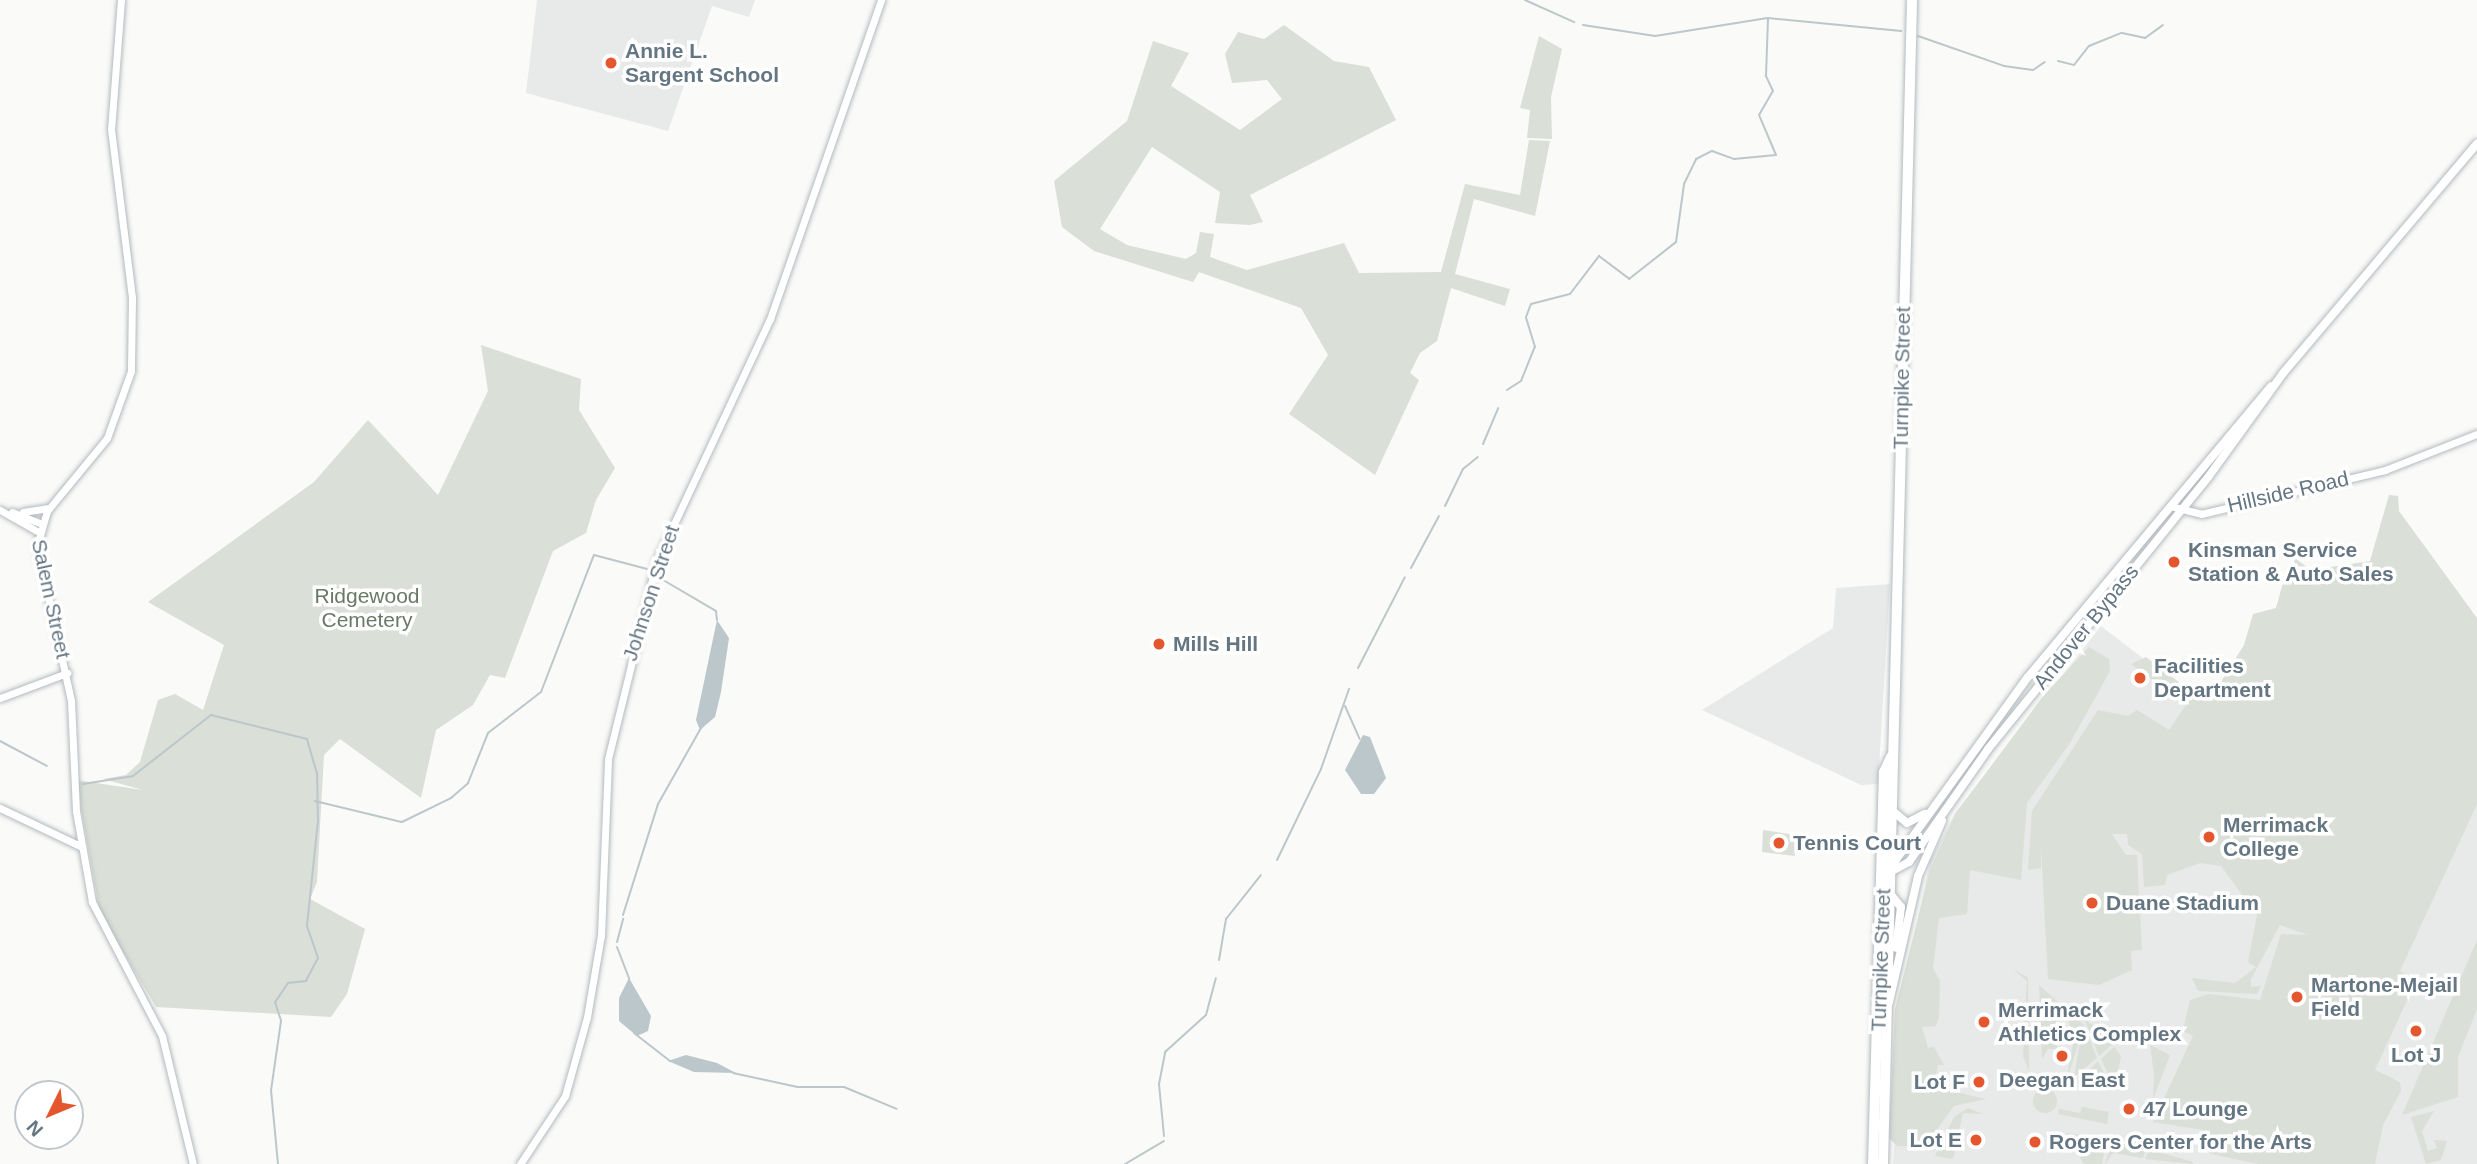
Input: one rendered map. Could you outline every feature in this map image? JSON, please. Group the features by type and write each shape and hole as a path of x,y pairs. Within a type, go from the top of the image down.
{"highway":[{"name":"Turnpike Street","path":"1873,1164 1894,812 1891,757 1912,0"},
{"name":"Turnpike Street","path":"1890,869 1884,772 1891,757"},
{"name":"Turnpike Street","path":"1883,1164 1888,1005 1887,896"}],"main road":[{"name":"Andover Bypass","path":"1890,869 1909,862 1956,795 2180,512 2278,379 2477,144"},
{"name":"Andover Bypass","path":"1890,869 2019,689 2170,506 2241,415 2278,379"},
{"path":"1888,1005 1922,864 1956,795"},
{"path":"1894,812 1913,823 1937,802"},
{"path":"1887,896 1901,907 1896,969"}],"street":[{"name":"Salem Street","path":"121,0 110,110 132,298 131,371 107,438 50,508 38,527 67,673 82,847 101,929 162,1036 193,1164"},
{"name":"Johnson Street","path":"520,1164 565,1096 587,1017 601,935 608,759 657,560 770,319 881,0"},
{"name":"Hillside Road","path":"2180,512 2201,514 2407,461 2477,434"},
{"path":"2170,506 2180,512"},
{"path":"4,511 23,512 50,508"},
{"path":"4,511 38,527"},
{"path":"23,512 38,527"},
{"path":"0,698 67,673"},
{"path":"0,808 82,847"}],"shaded area":[{"name":"Annie L. Sargent School","path":"537,0 755,0 749,17 712,6 668,131 526,93"},
{"path":"1890,584 1878,784 1861,785 1702,710 1833,628 1836,588"},
{"path":"717,620 729,638 721,692 715,717 700,730 696,720"},
{"name":"Merrimack College","path":"2477,624 2477,1164 1893,1164 1904,986 1930,861 1955,813 2101,626 2302,781"},
{"path":"1363,735 1370,737 1386,778 1374,794 1361,794 1345,770"},
{"path":"629,978 651,1016 648,1031 637,1036 619,1021 619,998"},
{"path":"686,1055 717,1063 736,1073 694,1072 668,1061"}],"green space":[{"path":"1284,25 1334,61 1369,67 1396,120 1250,195 1263,222 1250,225 1215,223 1220,192 1152,147 1100,229 1127,245 1186,259 1196,253 1200,232 1214,234 1210,257 1247,270 1344,243 1359,273 1441,272 1465,184 1520,195 1529,140 1550,141 1535,216 1474,199 1455,274 1510,289 1505,306 1451,288 1437,341 1420,353 1410,373 1419,380 1375,475 1289,414 1328,355 1301,308 1199,272 1193,282 1094,251 1062,227 1054,181 1127,121 1153,41 1189,53 1171,86 1240,130 1282,99 1267,80 1232,83 1225,54 1238,32 1264,39"},
{"path":"1539,36 1562,49 1551,97 1552,139 1527,138 1530,110 1520,108"},
{"name":"Ridgewood Cemetery","path":"481,345 581,379 579,410 615,468 596,500 586,533 553,551 505,678 490,675 473,705 436,730 421,798 340,739 324,755 317,882 310,899 365,929 347,994 331,1017 156,1007 100,913 76,780 143,790 103,779 126,775 140,762 158,700 175,694 203,710 224,645 148,602 314,482 368,420 438,495 488,391"},
{"path":"2389,495 2398,496 2399,511 2477,618 2477,804 2400,971 2416,981 2375,1070 2400,1082 2401,1091 2383,1125 2375,1164 2259,1164 2211,1154 2203,1130 2153,1122 2193,1036 2183,1031 2190,1000 2209,994 2260,1000 2281,934 2308,935 2280,925 2251,979 2251,987 2261,986 2257,994 2198,991 2192,978 2235,983 2256,967 2248,962 2257,915 2221,866 2200,863 2167,875 2165,885 2144,887 2142,854 2128,845 2127,834 2112,834 2126,855 2137,855 2142,950 2131,951 2132,970 2099,985 2048,979 2041,845 2041,868 2028,870 2032,811 2098,710 2128,716 2137,710 2169,730 2186,705 2131,664 2146,657 2188,689 2212,696 2244,645 2253,614 2276,608 2287,568 2296,559 2311,570 2370,561"},
{"path":"2089,647 2109,659 2110,671 2070,743 2027,803 2021,880 1970,870 1967,914 1939,918 1933,968 1940,981 1939,1017 1936,1026 1922,1027 1928,1048 1934,1047 1944,1065 1938,1065 1934,1087 1986,1099 1954,1106 1924,1147 1897,1146 1889,1138 1895,1009 1930,870 1956,813 2044,695"},
{"name":"Tennis Court","path":"1763,830 1796,835 1795,856 1762,852"},
{"path":"2477,940 2477,1009 2458,1057 2458,1097 2402,1115"},
{"path":"2013,969 2028,978 2029,1071 2023,1056 2027,981"},
{"path":"2039,985 2084,1025 2066,1083 2074,1038 2068,1019 2056,1021 2057,1049 2048,1049 2042,1059"},
{"path":"2084,1019 2115,1042 2099,1056 2088,1028"},
{"path":"2085,1027 2097,1058 2074,1077 2081,1035"},
{"path":"2150,1045 2170,1055 2153,1099 2154,1074"},
{"path":"2114,1047 2121,1056 2115,1088 2101,1059"},
{"path":"2098,1061 2113,1091 2077,1083"},
{"path":"2045,1089 2056,1096 2057,1101 2050,1112 2045,1113 2034,1106 2033,1101 2040,1090"},
{"path":"2082,1107 2109,1112 2107,1124 2058,1114 2059,1109 2080,1113"},
{"path":"1968,1108 1983,1114 1963,1113 1953,1159 1935,1156 1954,1117"},
{"path":"2434,1111 2422,1131 2428,1151 2437,1148 2434,1140 2447,1141 2441,1160 2426,1164 2411,1117"},
{"path":"2066,1133 2107,1139 2102,1164 2084,1164"},
{"path":"2112,1140 2146,1148 2143,1158 2113,1153 2105,1164"},
{"path":"2149,1149 2193,1162 2193,1164 2145,1159"}],"waterway":[{"path":"1525,0 1574,22"},
{"path":"1583,25 1655,36 1768,18 1901,31"},
{"path":"1507,390 1521,381 1535,347 1526,317 1531,304 1570,294 1599,256 1629,279 1676,242 1684,184 1696,159 1712,151 1734,159 1776,155 1759,115 1773,91 1766,76 1768,18"},
{"path":"2058,61 2074,65 2089,46 2122,33 2145,38 2163,25"},
{"path":"1918,36 2004,66 2033,70 2045,62"},
{"path":"1483,444 1498,408"},
{"path":"1445,506 1463,469 1478,457"},
{"path":"1411,568 1439,516"},
{"path":"315,801 402,822 451,798 468,783 488,733 541,692 594,555 647,569"},
{"path":"658,577 716,611 717,620"},
{"path":"1358,668 1405,577"},
{"path":"1277,860 1321,769 1349,689"},
{"path":"1345,706 1360,739"},
{"path":"83,784 133,776 211,715 307,739 317,773 318,821 307,926 318,958 306,981 288,983 275,1002 281,1021 271,1090 278,1164"},
{"path":"623,915 658,804 701,728"},
{"path":"0,741 47,766"},
{"path":"1219,960 1226,919 1261,875"},
{"path":"617,942 623,919"},
{"path":"617,947 629,979"},
{"path":"1164,1136 1159,1084 1165,1052 1206,1015 1216,978"},
{"path":"634,1033 670,1061"},
{"path":"733,1073 798,1087 844,1087 897,1109"},
{"path":"1125,1164 1164,1141"}],"place":[{"name":"Annie L. Sargent School","path":"611,63"},
{"name":"Kinsman Service Station & Auto Sales","path":"2174,562"},
{"name":"Mills Hill","path":"1159,644"},
{"name":"Facilities Department","path":"2140,678"},
{"name":"Merrimack College","path":"2209,837"},
{"name":"Tennis Court","path":"1779,843"},
{"name":"Duane Stadium","path":"2092,903"},
{"name":"Martone-Mejail Field","path":"2297,997"},
{"name":"Merrimack Athletics Complex","path":"1984,1022"},
{"name":"Lot J","path":"2416,1031"},
{"name":"Deegan East","path":"2062,1056"},
{"name":"Lot F","path":"1979,1082"},
{"name":"47 Lounge","path":"2129,1109"},
{"name":"Lot E","path":"1976,1140"},
{"name":"Rogers Center for the Arts","path":"2035,1142"}]}
